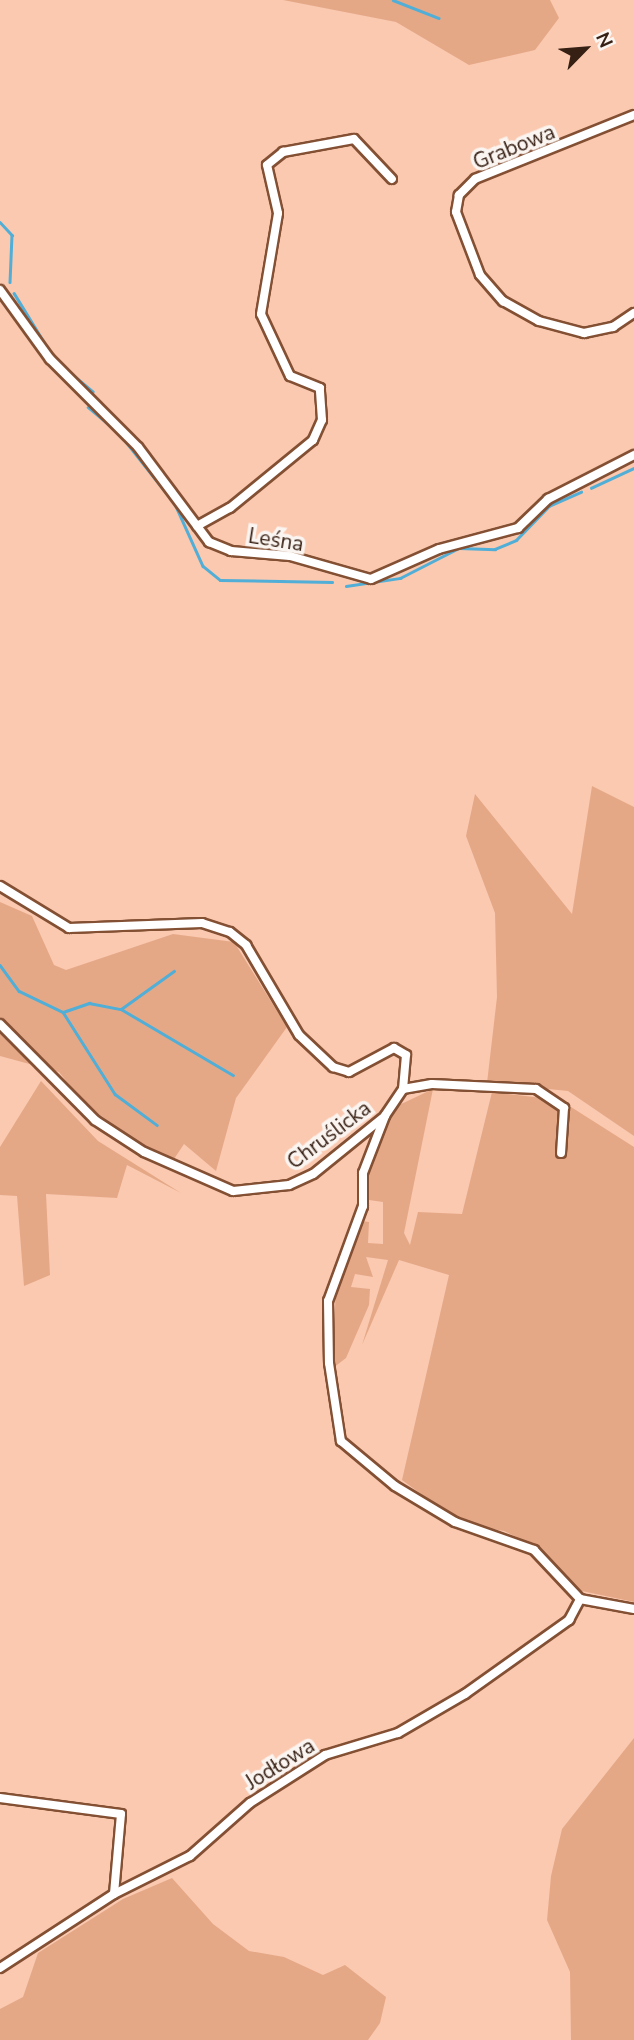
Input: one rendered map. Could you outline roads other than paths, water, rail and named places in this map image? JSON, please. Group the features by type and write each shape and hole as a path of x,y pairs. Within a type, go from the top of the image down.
{"street":[{"name":"Grabowa","path":"634,115 475,179 459,195 456,212 480,275 503,301 539,321 584,333 613,327 634,313"},
{"path":"197,526 230,508 313,440 322,420 320,388 290,376 261,314 278,213 267,165 283,152 354,139 392,179"},
{"name":"Leśna","path":"0,290 50,359 138,447 209,542 231,551 290,556 371,579 439,549 517,528 548,499 634,455"},
{"name":"Chruślicka","path":"0,886 69,928 202,923 230,932 246,944 299,1035 333,1068 349,1072 394,1048 406,1055 403,1090 385,1116 313,1174 289,1185 233,1191 144,1152 95,1120 0,1024"},
{"path":"403,1090 432,1084 536,1089 564,1108 561,1153"},
{"path":"385,1116 363,1173 363,1206 328,1301 328,1363 341,1441 395,1486 455,1522 534,1550 580,1599 634,1609"},
{"name":"Jodłowa","path":"0,1968 114,1894 190,1856 250,1803 325,1755 398,1732 465,1694 569,1620 580,1599"},
{"path":"0,1798 121,1814 114,1894"}],"waterway":[{"path":"393,0 439,18"},
{"path":"0,222 12,235 10,282"},
{"path":"14,293 52,355"},
{"path":"66,369 93,392"},
{"path":"88,407 119,433 175,504 203,566 220,580 332,582"},
{"path":"591,488 634,468"},
{"path":"346,586 400,578 459,548 495,549 516,540 549,506 581,492"},
{"path":"0,965 19,991 63,1012 89,1003 121,1009 233,1075"},
{"path":"121,1009 174,971"},
{"path":"63,1012 115,1094 157,1125"}]}
